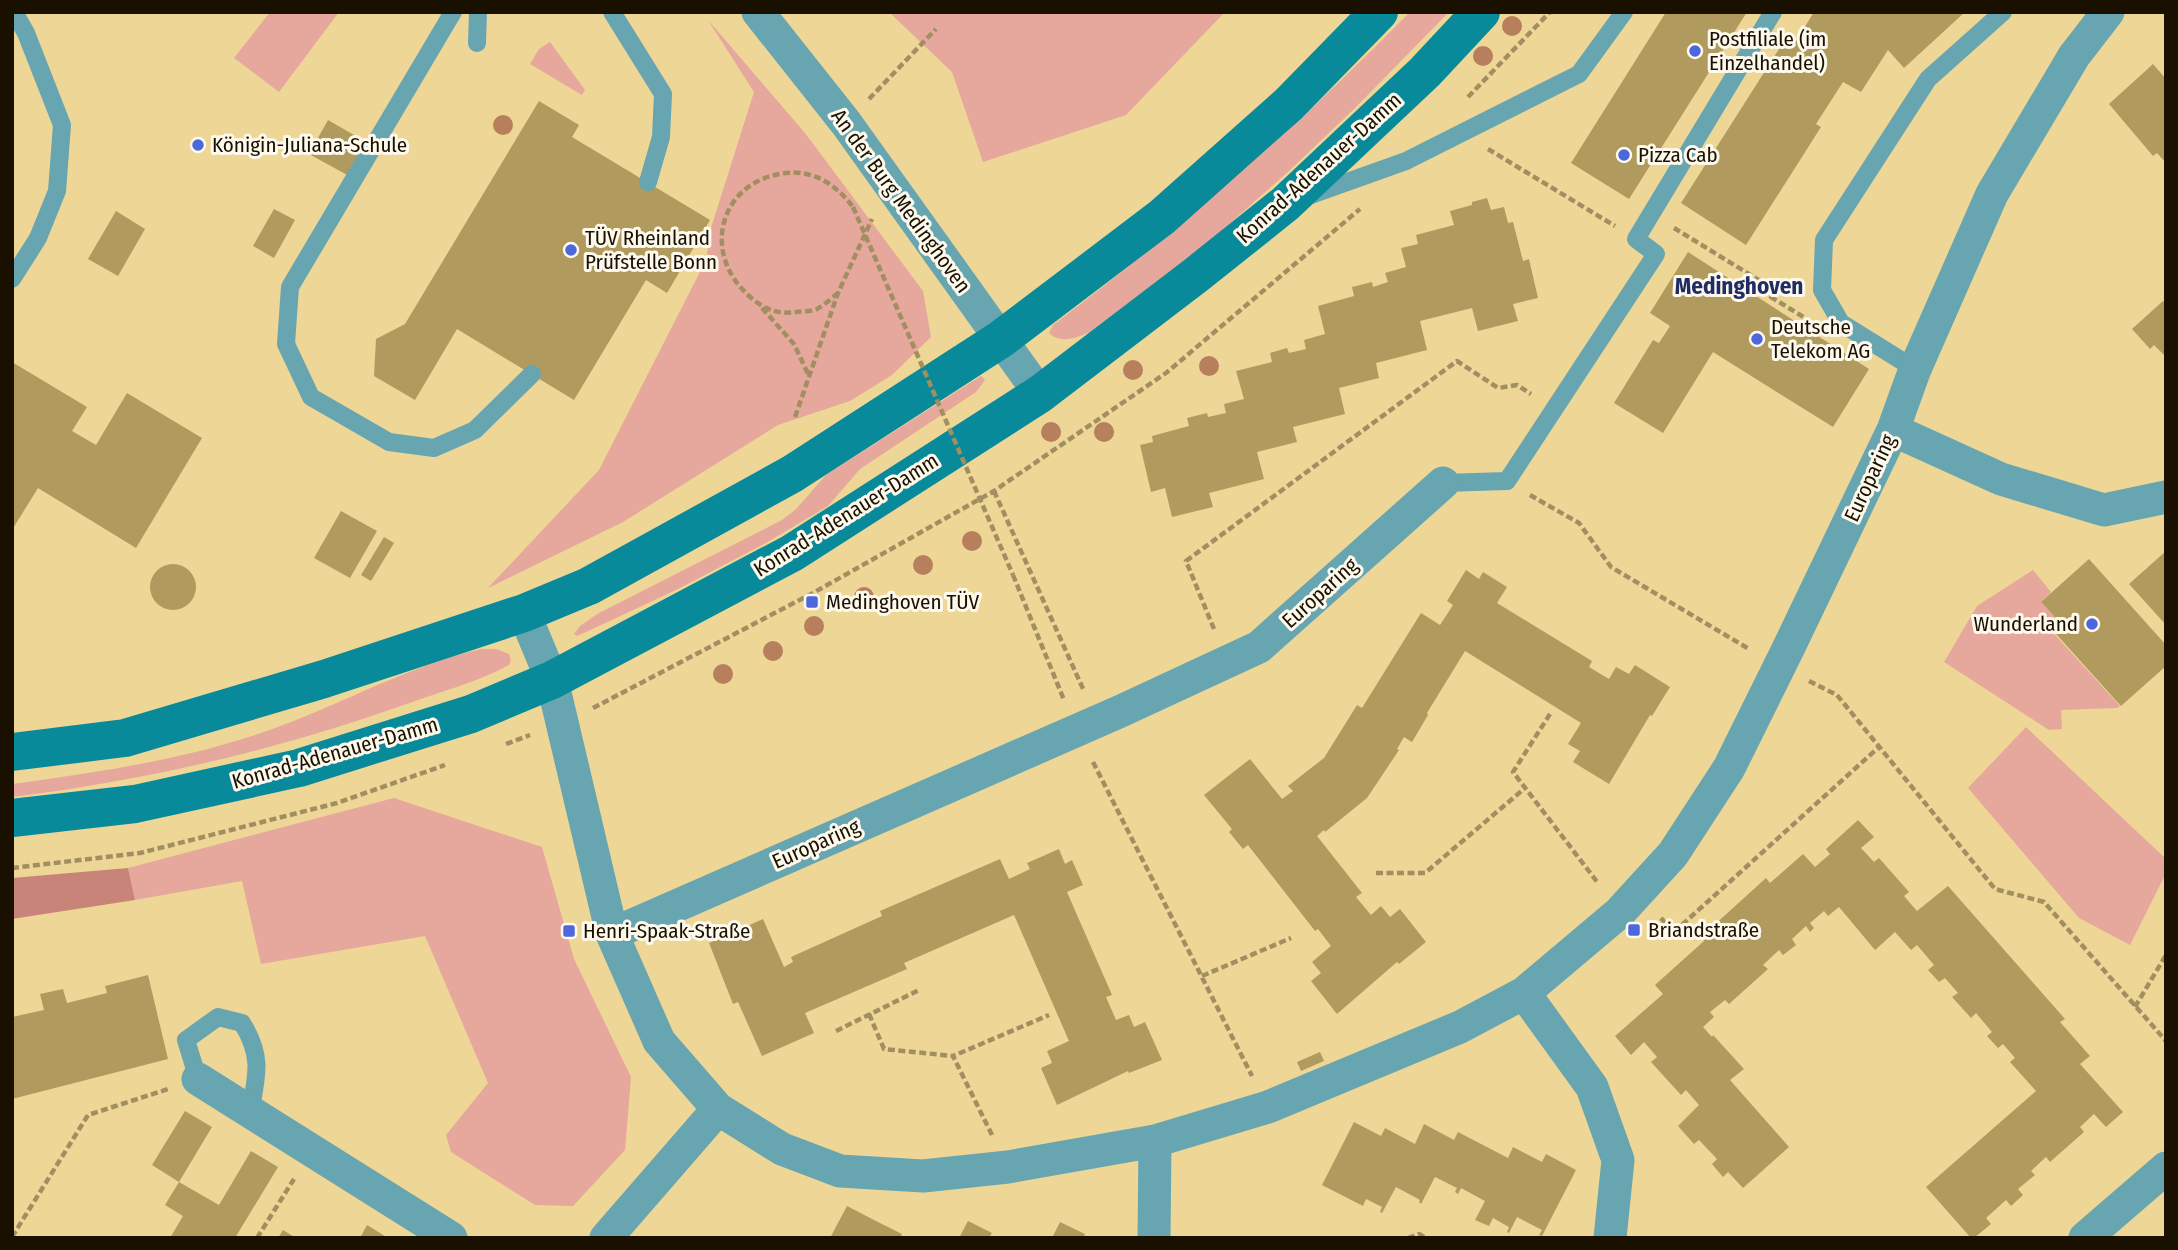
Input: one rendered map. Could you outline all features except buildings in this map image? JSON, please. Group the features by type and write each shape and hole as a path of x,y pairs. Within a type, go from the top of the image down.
{"main road":[{"path":"12,752 125,738 324,679 524,613 589,586 792,474 1001,339 1162,217 1289,104 1379,12"},
{"name":"Konrad-Adenauer-Damm","path":"12,818 135,804 299,768 471,715 552,680 792,553 1040,394 1285,204 1425,72 1481,12"}],"street":[{"name":"An der Burg Medinghoven","path":"758,12 846,123 1040,394"},
{"name":"Europaring","path":"524,613 552,680 612,934 659,1041 718,1109 782,1149 840,1171 923,1176 1008,1167 1155,1142 1268,1107 1461,1027 1524,993 1620,912 1673,854 1729,768 1894,430 1915,369 1992,194 2074,56 2108,12"},
{"path":"1894,430 2001,479 2104,510 2166,497"},
{"name":"Europaring","path":"612,934 1259,647 1443,483"},
{"path":"1524,993 1592,1087 1597,1099 1618,1160 1610,1238"},
{"path":"198,1079 451,1238"},
{"path":"606,1238 718,1109"},
{"path":"1154,1238 1155,1142"},
{"path":"2085,1238 2166,1168"}],"lane":[{"path":"12,279 38,238 57,191 62,125 26,33 14,12"},
{"path":"453,12 290,287 286,344 311,397 389,442 434,448 475,430 532,374"},
{"path":"477,43 478,12"},
{"path":"612,12 663,94 661,137 648,182"},
{"path":"1285,204 1406,161 1579,74 1623,12"},
{"path":"1507,481 1656,254 1636,239 1773,12"},
{"path":"1915,369 1841,323 1822,290 1824,240 1928,79 2003,12"},
{"name":"Europaring","path":"1443,483 1507,481"},
{"path":"198,1079 187,1040 218,1017 242,1023 254,1041 258,1073 250,1112"}],"path":[{"path":"846,123 936,29"},
{"path":"1483,145 1636,239"},
{"path":"809,376 794,344 740,287 726,268 720,245 723,222 736,200 752,184 773,174 797,172 821,177 840,191 853,207 1013,575 1087,725 1202,976 1254,1081"},
{"path":"795,417 838,293 888,183"},
{"path":"1651,214 1775,290 1771,297 1795,312"},
{"path":"761,307 783,314 816,310 838,293"},
{"path":"1228,662 1186,561 1457,361 1498,388 1517,385 1554,409"},
{"path":"1507,481 1579,523 1611,567 1779,667 1837,695 1994,889 2044,902 2166,1041"},
{"path":"994,491 1087,725"},
{"path":"1550,714 1513,772 1620,912"},
{"path":"1654,909 1673,933 1879,747"},
{"path":"1376,873 1424,873 1525,788"},
{"path":"1202,976 1291,938"},
{"path":"2135,1007 2166,955"},
{"path":"836,1031 919,990"},
{"path":"869,1014 884,1049 953,1056 1049,1015"},
{"path":"953,1056 1008,1167"},
{"path":"12,1237 88,1115 198,1079"},
{"path":"257,1238 312,1150"},
{"path":"1408,1238 1419,1234 1426,1238"}],"shaded area":[{"path":"270,12 339,12 279,92 234,58"},
{"path":"889,12 1225,12 1126,115 983,162 952,72"},
{"path":"1410,12 1449,12 1354,109 1210,241 1090,332 1063,339 1049,333 1053,325 1147,252 1282,136"},
{"path":"708,20 805,133 923,291 931,337 892,375 850,401 778,425 623,522 488,588 599,470 706,260 711,228 754,92"},
{"path":"550,42 585,90 582,95 530,64 539,49"},
{"path":"981,376 985,380 976,392 860,469 828,506 766,543 678,589 577,636 574,634 580,626 599,613 782,520 796,509 826,475"},
{"path":"2033,570 2051,592 2041,602 2056,618 2047,626 2120,706 2061,710 2062,729 2049,730 1944,662 1977,606"},
{"path":"481,649 496,649 509,654 509,665 475,681 267,748 166,772 12,797 12,784 164,759 252,736 422,667"},
{"path":"2026,727 2166,859 2166,873 2130,945 2079,918 1968,788"},
{"path":"394,798 542,847 574,959 631,1077 625,1150 573,1206 535,1205 451,1152 446,1135 488,1083 425,936 261,964 242,881 135,900 128,868"},
{"path":"128,868 135,900 12,919 12,878"}],"place":[{"name":"Postfiliale (im Einzelhandel)","path":"1695,51"},
{"name":"Königin-Juliana-Schule","path":"198,145"},
{"name":"Pizza Cab","path":"1624,155"},
{"name":"TÜV Rheinland Prüfstelle Bonn","path":"571,250"},
{"name":"Deutsche Telekom AG","path":"1757,339"},
{"name":"Medinghoven TÜV","path":"812,602"},
{"name":"Wunderland","path":"2092,624"},
{"name":"Briandstraße","path":"1634,930"},
{"name":"Henri-Spaak-Straße","path":"569,931"}],"district":[{"name":"Medinghoven","path":"1739,286"}]}
